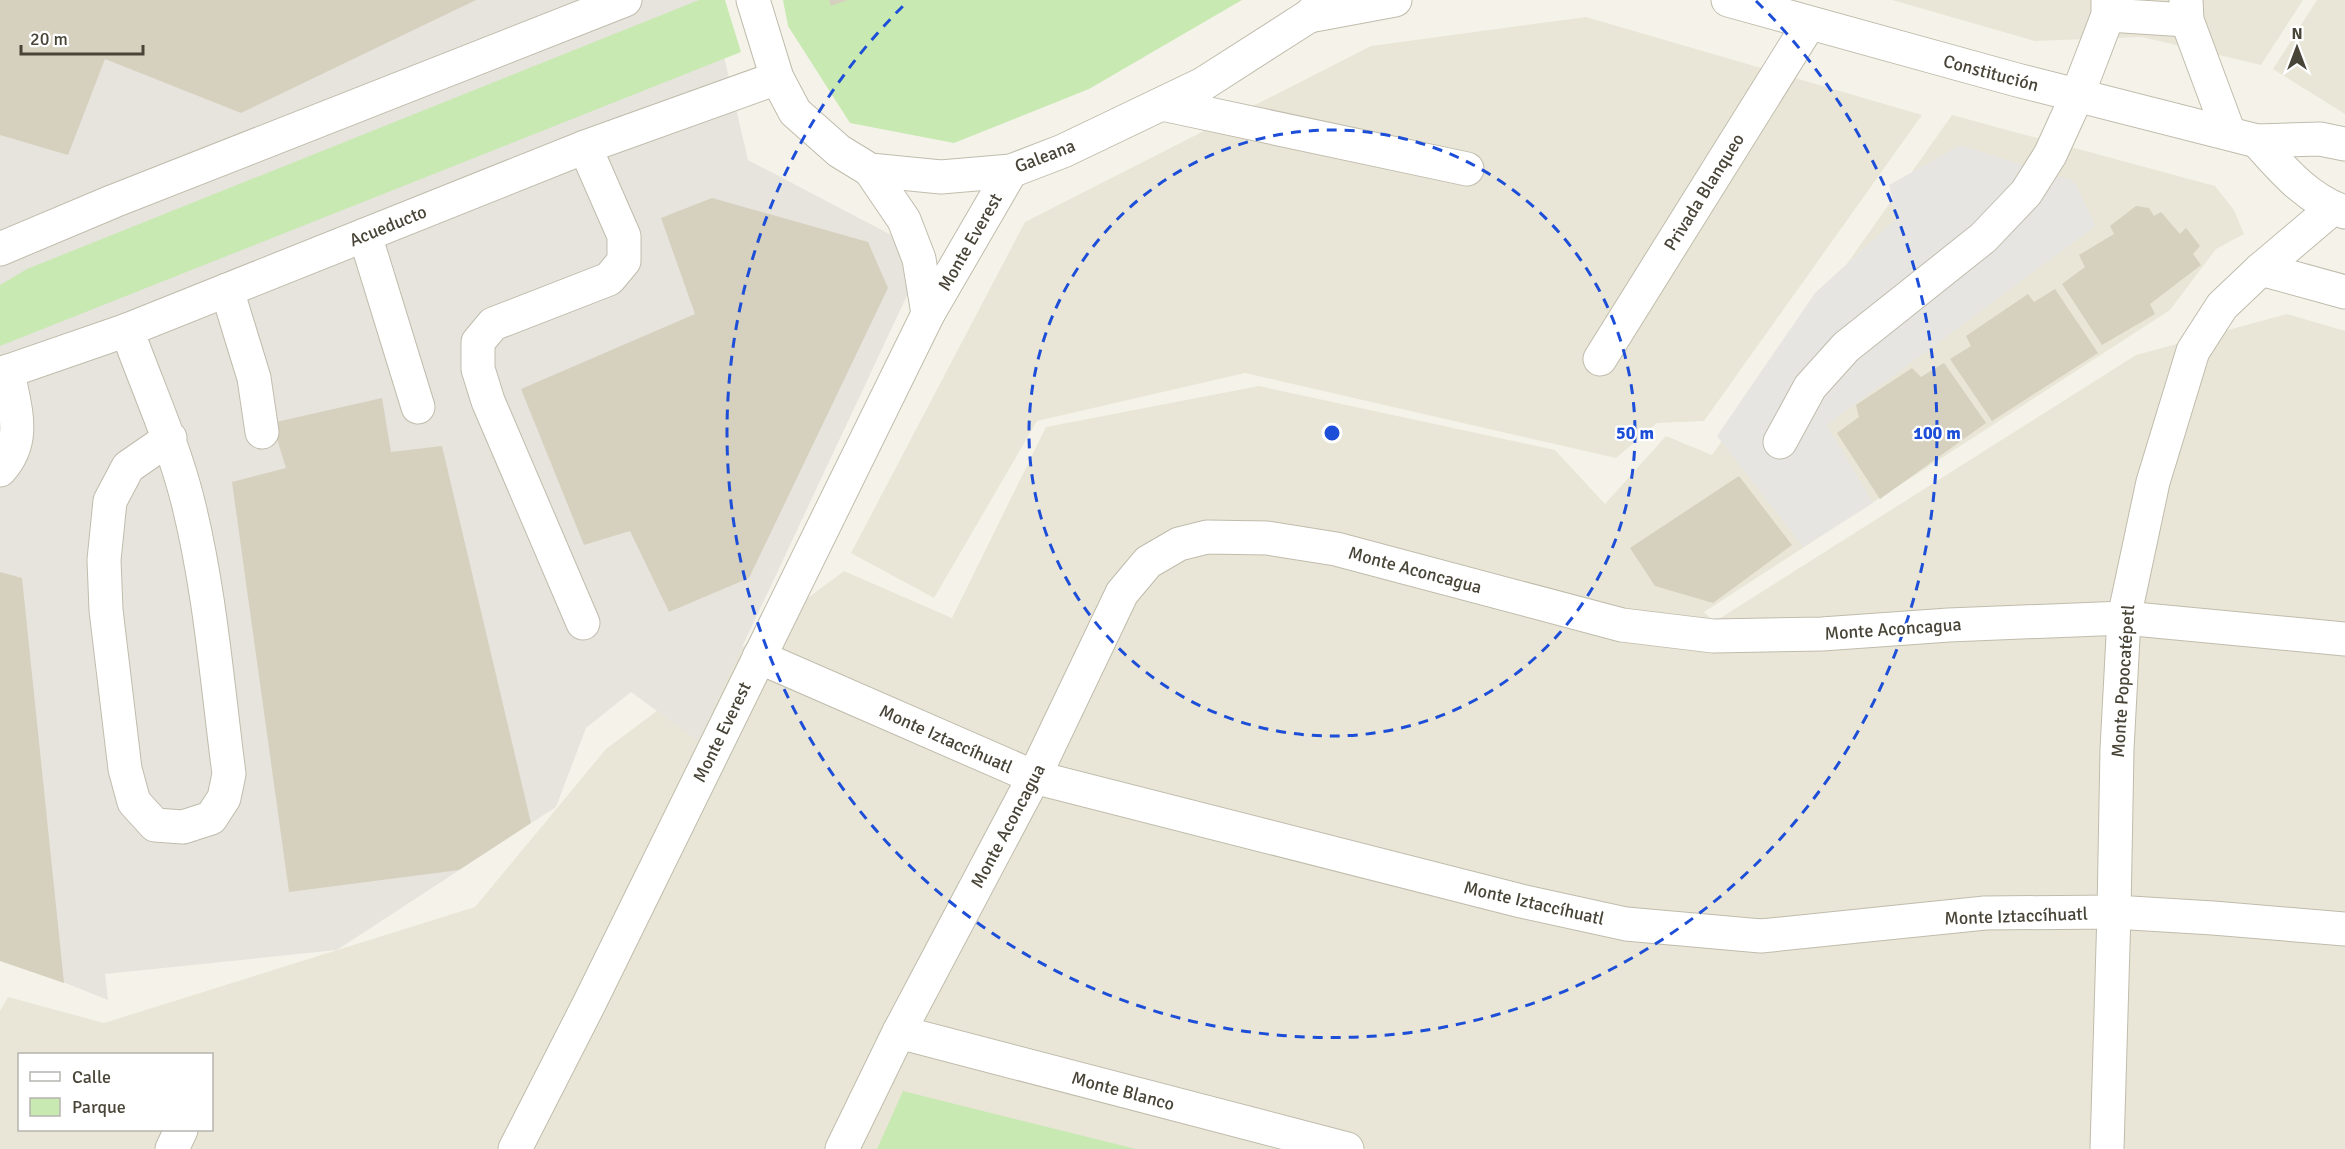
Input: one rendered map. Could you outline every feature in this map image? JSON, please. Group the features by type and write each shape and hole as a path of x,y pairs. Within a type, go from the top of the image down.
{"street":[{"path":"0,249 114,201 625,0"},
{"name":"Galeana","path":"753,0 777,78 795,112 839,151 870,170 941,177 1011,171 1063,151 1203,84 1317,8"},
{"path":"1317,8 1395,0"},
{"name":"Constitución","path":"1728,0 2077,96 2243,137 2320,139 2345,144"},
{"path":"1780,442 1810,387 1846,347 1983,238 2026,193 2050,155 2077,96 2108,8 2187,10 2243,137 2290,178 2339,210"},
{"name":"Privada Blanqueo","path":"1600,359 1809,24"},
{"name":"Acueducto","path":"4,373 127,330 585,147 777,78"},
{"path":"1162,104 1467,169"},
{"path":"584,623 488,401 478,369 478,342 493,324 609,279 624,261 624,236 585,147"},
{"name":"Monte Everest","path":"870,170 904,220 919,259 928,314"},
{"name":"Monte Everest","path":"515,1149 928,314 1011,171"},
{"name":"Monte Popocatépetl","path":"2106,1149 2117,749 2124,618 2153,482 2193,351 2222,306 2261,269 2339,210"},
{"path":"365,235 418,407"},
{"path":"2261,269 2345,292"},
{"path":"227,290 254,378 262,432"},
{"path":"127,330 170,438 187,498 201,562 229,774 224,798 211,818 183,827 155,825 135,802 131,791 125,769 116,700 106,610 104,560 110,501 128,467 170,438"},
{"path":"0,470 11,458 18,435 4,373"},
{"name":"Monte Aconcagua","path":"842,1149 899,1032 1034,777 1122,593 1148,562 1179,544 1207,537 1267,538 1336,549 1622,625 1713,636 1822,634 1949,625 2124,618 2345,639"},
{"name":"Monte Iztaccíhuatl","path":"759,657 1034,777 1521,902 1626,924 1761,936 1985,914 2114,912 2345,929"},
{"name":"Monte Blanco","path":"899,1032 1347,1149"},
{"path":"172,1149 181,1131"}],"shaded area":[{"path":"0,0 711,0 748,160 897,238 912,285 698,741 631,692 586,728 556,807 337,950 105,974 108,1000 0,957"},
{"path":"1892,0 2303,0 2261,65 2142,37 2035,41"},
{"path":"2317,0 2345,0 2345,114 2273,69"},
{"path":"1586,17 1922,115 1704,421 1657,423 1616,458 1245,373 1037,421 934,598 851,553 1025,222 1371,46"},
{"path":"1952,115 2215,186 2234,210 2244,234 2216,249 2170,310 1704,612 1714,622 2136,355 2287,314 2345,331 2345,1149 0,1149 0,1011 8,997 104,1023 475,907 606,749 844,571 952,618 1046,427 1259,386 1555,450 1605,504 1666,436 1712,455"},
{"path":"1960,145 2074,181 2096,226 1827,425 1873,503 1803,547 1717,436 1815,293 1897,218 1889,185"}],"green space":[{"path":"699,0 725,0 741,52 0,346 0,285 27,269"},
{"path":"783,0 1242,0 1089,89 954,143 850,123 788,26"},
{"path":"903,1091 1136,1149 877,1149"}],"building":[{"path":"0,0 476,0 241,113 105,59 68,155 0,135"},
{"path":"829,0 848,0 831,6"},
{"path":"712,198 868,242 888,288 749,578 669,612 630,531 584,545 521,389 695,314 661,218"},
{"path":"2136,206 2149,208 2154,216 2161,212 2180,234 2186,228 2200,246 2193,254 2201,265 2150,304 2155,314 2102,345 2062,284 2085,267 2079,255 2114,234 2110,226"},
{"path":"2055,289 2098,353 1992,421 1950,359 1971,346 1966,336 2028,294 2034,302"},
{"path":"1944,363 1986,423 1880,499 1837,433 1859,417 1856,405 1912,368 1921,377"},
{"path":"382,398 391,452 442,446 531,823 459,870 289,892 232,482 286,468 272,423"},
{"path":"1739,476 1792,545 1713,603 1655,586 1630,548"},
{"path":"0,572 22,578 64,983 0,961"}]}
